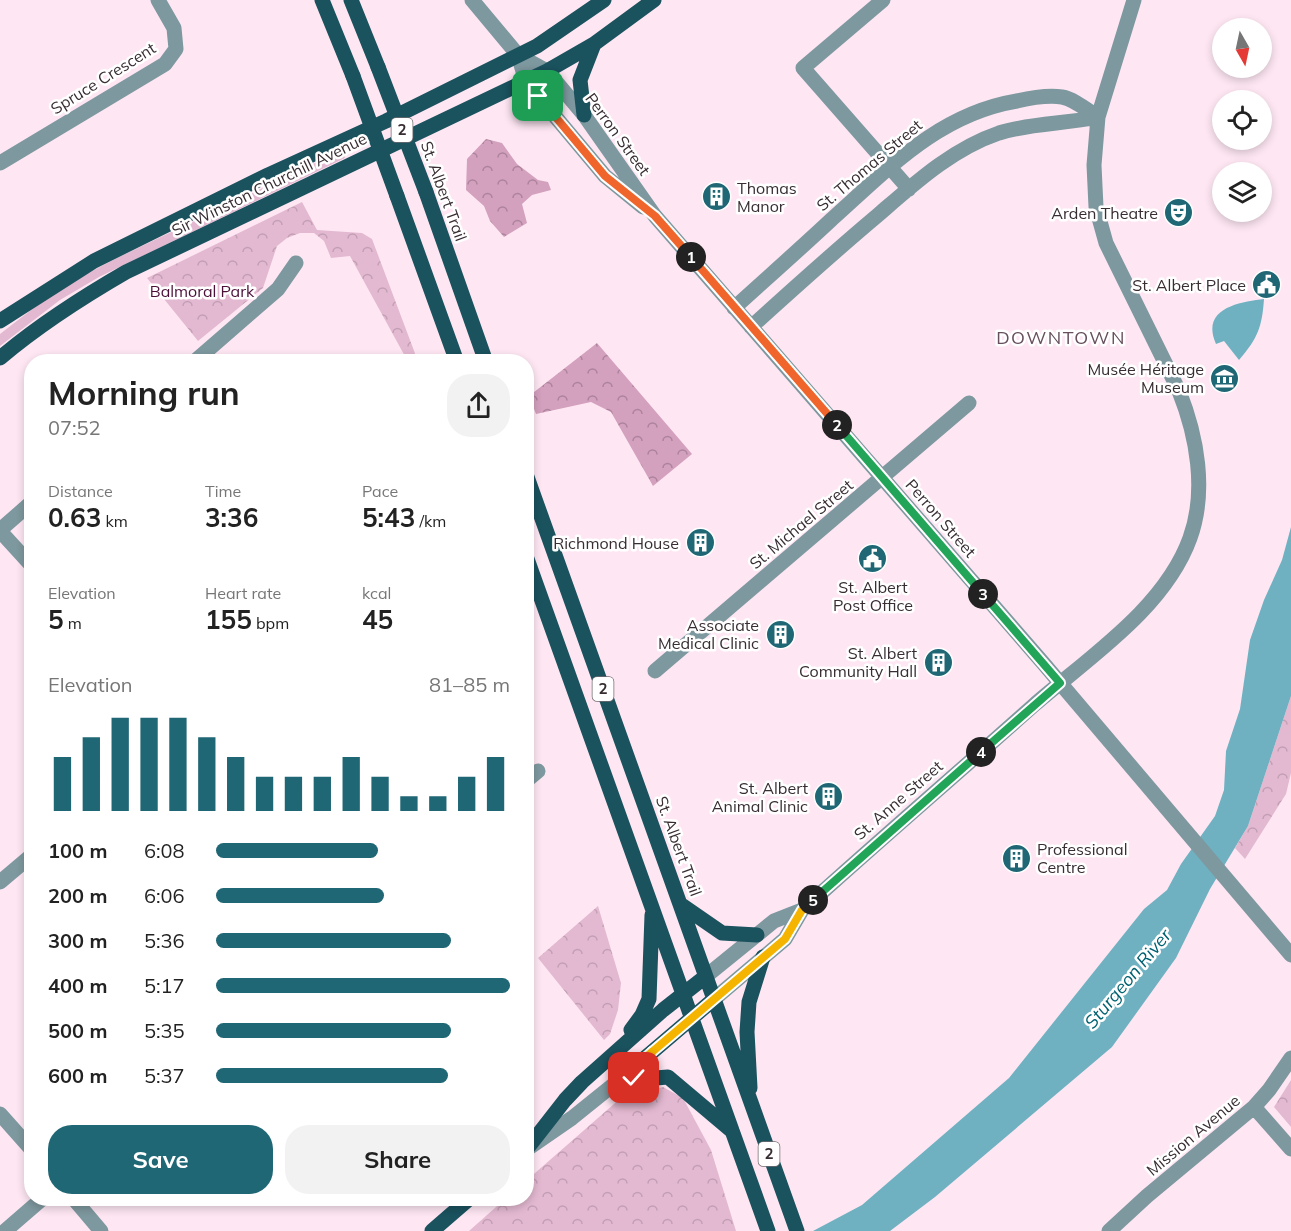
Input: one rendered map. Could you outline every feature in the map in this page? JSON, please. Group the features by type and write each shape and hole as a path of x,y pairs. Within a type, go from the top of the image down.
{"main road":[{"name":"2","path":"322,0 353,76 454,354"},
{"name":"St. Albert Trail","path":"351,0 426,192 483,354"},
{"name":"Sir Winston Churchill Avenue","path":"0,321 35,296 93,261 537,46 604,0"},
{"name":"Sir Winston Churchill Avenue","path":"0,358 51,318 126,272 547,71 594,44 654,0"},
{"path":"584,115 580,80 594,44"},
{"name":"St. Albert Trail","path":"534,496 797,1231"},
{"name":"2","path":"534,578 768,1231"},
{"path":"680,904 722,933 758,935"},
{"path":"607,1059 648,1005 653,909"},
{"path":"751,1103 747,1032 749,1002 763,957"},
{"path":"534,1139 565,1100 607,1059 705,977"},
{"path":"618,1081 713,1000"},
{"path":"618,1081 668,1077 733,1132"},
{"path":"432,1231 461,1206"}],"street":[{"name":"Spruce Crescent","path":"0,163 165,64 176,50 174,28 158,0"},
{"path":"472,0 518,55"},
{"path":"883,0 803,68 909,189"},
{"name":"St. Anne Street","path":"1122,0 1125,24"},
{"name":"St. Anne Street","path":"713,1000 785,939 802,910 1060,683 1127,628 1174,570 1190,539 1198,510 1198,479 1195,444 1189,415 1106,243 1096,207 1094,165 1098,117 1134,0"},
{"name":"Perron Street","path":"518,55 547,71 584,115 655,216 1060,683 1291,955"},
{"name":"Perron Street","path":"518,55 526,81 605,176 655,216"},
{"name":"St. Thomas Street","path":"735,308 889,167 922,140 943,127 971,113 1031,98 1062,97 1098,117"},
{"path":"751,327 909,189 958,152 999,133 1098,117"},
{"path":"203,354 278,289 296,263"},
{"name":"St. Michael Street","path":"655,671 969,403"},
{"path":"24,509 0,530 24,557"},
{"path":"0,882 24,862"},
{"name":"St. Anne Street","path":"705,977 774,921 802,910"},
{"name":"Mission Avenue","path":"1109,1231 1147,1196 1254,1107 1291,1058"},
{"path":"534,1142 572,1118 618,1081"},
{"path":"1254,1107 1291,1149"},
{"path":"0,1114 24,1141"},
{"path":"5,1231 34,1206"},
{"path":"80,1206 100,1231"}],"green space":[{"path":"486,139 502,143 517,164 538,180 548,182 551,190 532,195 522,204 527,223 504,237 490,221 484,206 466,190 467,159"},
{"path":"342,150 345,158 99,277 60,300 0,346 0,334 71,282"},
{"name":"Balmoral Park","path":"302,202 317,230 362,233 372,239 415,354 404,354 350,256 331,258 324,241 314,233 300,233 287,238 277,246 263,288 198,341 147,278"},
{"path":"597,343 692,454 653,486 611,412 591,402 536,414 534,392"},
{"path":"1291,696 1291,773 1286,794 1245,859 1235,848 1248,826"},
{"path":"598,906 621,983 618,1010 610,1034 604,1040 538,958"},
{"path":"1291,1080 1291,1127 1274,1107"},
{"path":"663,1087 683,1098 711,1150 736,1231 469,1231 497,1206 534,1206 534,1174 622,1097"}],"water":[{"path":"1264,299 1258,332 1239,360 1224,341 1216,344 1212,332 1213,322 1225,309 1244,302"},
{"name":"Sturgeon River","path":"1291,527 1291,696 1248,826 1210,889 1176,958 1112,1047 935,1197 890,1231 813,1231 862,1205 1009,1078 1144,909 1167,890 1181,864 1215,816 1224,790 1226,751 1240,709 1250,640 1264,600 1282,560"}],"place":[{"name":"Thomas Manor","path":"716,197"},
{"name":"Arden Theatre","path":"1179,213"},
{"name":"St. Albert Place","path":"1267,285"},
{"name":"Musée Héritage Museum","path":"1225,378"},
{"name":"Richmond House","path":"700,543"},
{"name":"St. Albert Post Office","path":"873,559"},
{"name":"Associate Medical Clinic","path":"780,634"},
{"name":"St. Albert Community Hall","path":"938,662"},
{"name":"St. Albert Animal Clinic","path":"829,797"},
{"name":"Professional Centre","path":"1016,858"}],"district":[{"name":"DOWNTOWN","path":"1061,338"}],"route":[{"path":"538,96 605,176 655,216 1060,683 802,910 785,939 618,1081 634,1078"}]}
